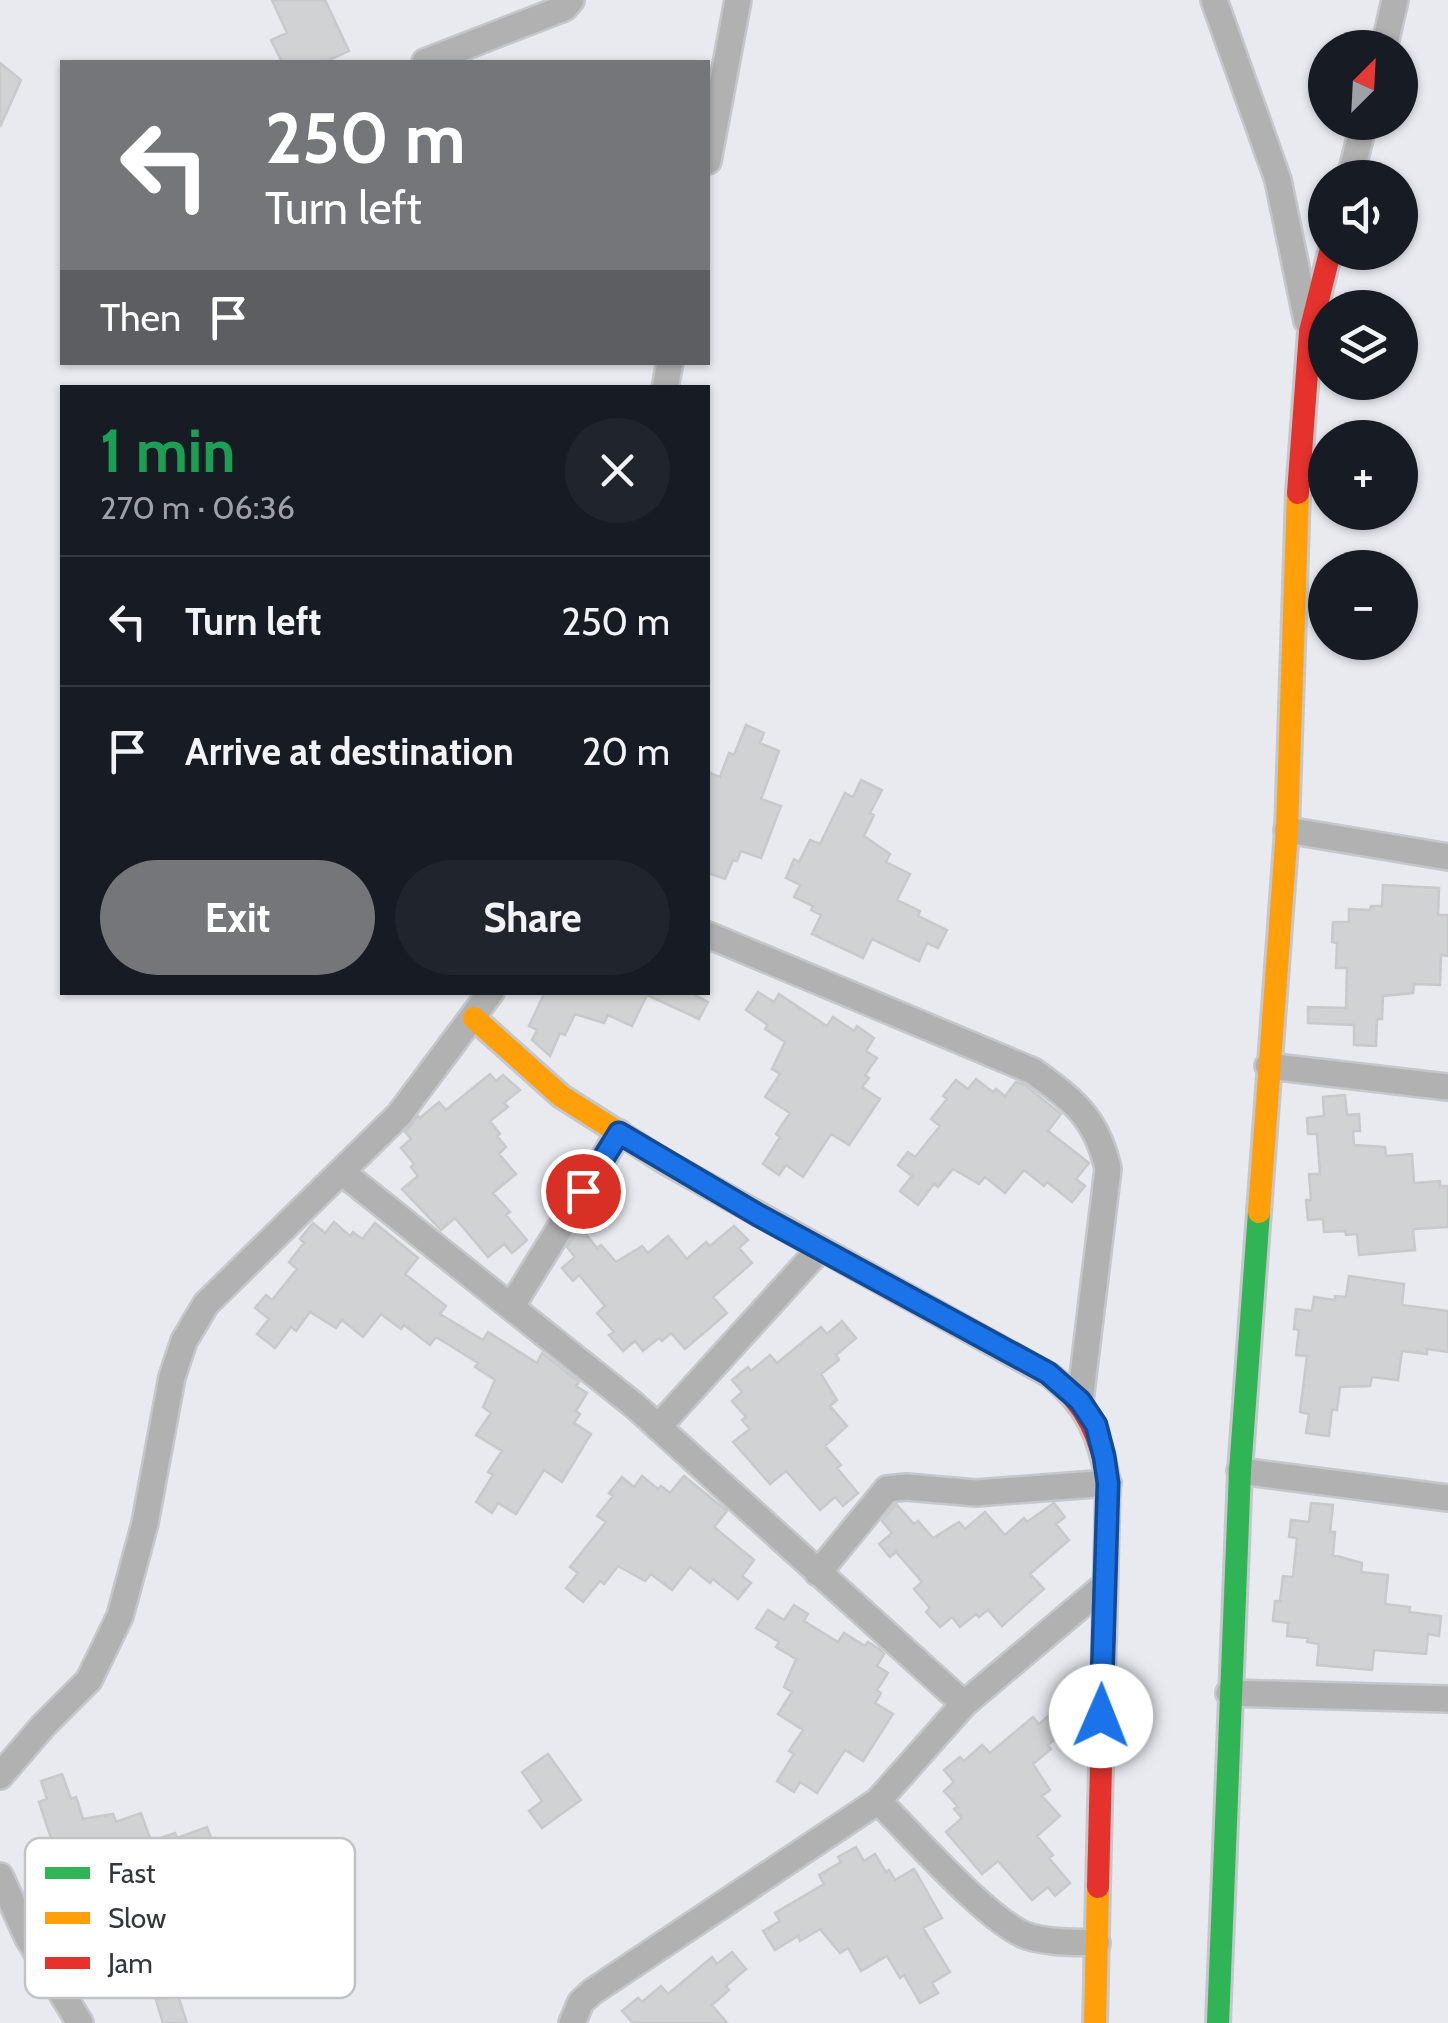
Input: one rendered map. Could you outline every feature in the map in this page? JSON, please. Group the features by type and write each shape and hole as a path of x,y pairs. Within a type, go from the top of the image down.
{"street":[{"path":"429,60 564,8 571,0"},
{"path":"710,150 738,0"},
{"path":"1214,0 1278,180 1308,322"},
{"path":"1388,30 1394,0"},
{"path":"1218,2023 1240,1472 1287,830 1299,447 1308,353"},
{"path":"1287,830 1448,857"},
{"path":"710,936 1032,1072 1070,1098 1092,1124 1103,1145 1108,1169 1080,1401"},
{"path":"0,1776 89,1680 120,1616 145,1523 172,1377 184,1341 206,1304 399,1116 489,995"},
{"path":"474,1018 561,1096 820,1250 1048,1373 1080,1401 1096,1425 1108,1483 1096,2023"},
{"path":"1268,1066 1448,1088"},
{"path":"511,1307 619,1133"},
{"path":"344,1173 658,1428 964,1704"},
{"path":"658,1428 820,1250"},
{"path":"1240,1472 1448,1498"},
{"path":"818,1573 887,1490 906,1487 976,1493 1108,1483"},
{"path":"572,2023 592,1992 878,1801 964,1704 1104,1586"},
{"path":"1229,1694 1448,1699"},
{"path":"878,1801 998,1919 1024,1935 1048,1941 1097,1943"},
{"path":"0,1876 25,1931"},
{"path":"65,1998 80,2023"}],"building":[{"path":"272,0 325,0 349,51 329,60 281,60 271,40 287,33"},
{"path":"0,63 21,80 0,127"},
{"path":"746,725 764,733 760,743 779,751 761,799 781,806 761,858 741,851 725,879 710,874 710,773 720,777 729,753 734,755"},
{"path":"861,780 882,790 864,836 890,854 886,862 910,874 897,900 947,930 938,948 927,943 919,961 872,939 863,958 812,934 821,915 811,910 813,906 794,897 800,885 786,878 794,859 799,862 810,840 820,844 845,793 853,797"},
{"path":"1383,885 1439,888 1438,915 1448,915 1448,956 1441,955 1440,985 1414,984 1413,993 1383,996 1376,1046 1354,1045 1354,1025 1308,1023 1308,1007 1346,1008 1347,968 1336,968 1333,922 1349,922 1349,909 1382,906"},
{"path":"758,992 774,1002 779,994 827,1026 833,1017 874,1038 866,1051 877,1058 862,1087 880,1099 849,1145 831,1134 803,1177 786,1165 779,1175 763,1164 790,1113 765,1097 780,1074 772,1069 785,1042 746,1010"},
{"path":"544,995 647,995 632,1026 608,1015 604,1023 575,1014 565,1035 560,1033 550,1056 532,1040 537,1030 529,1026"},
{"path":"647,995 695,995 708,1002 699,1019"},
{"path":"490,1074 496,1081 503,1075 520,1090 504,1103 508,1107 490,1121 506,1147 499,1154 516,1174 493,1193 527,1240 512,1253 504,1244 488,1257 455,1218 441,1230 402,1189 418,1176 401,1148 411,1139 405,1132 418,1116 439,1102 446,1110"},
{"path":"976,1079 1005,1096 1016,1082 1025,1085 1061,1114 1048,1131 1089,1163 1076,1179 1085,1186 1072,1202 1024,1170 1005,1193 985,1177 979,1184 953,1169 938,1187 934,1184 918,1205 900,1191 912,1176 898,1165 908,1152 915,1157 940,1126 931,1119 947,1099 943,1096 956,1080 968,1089"},
{"path":"1345,1095 1347,1115 1359,1114 1360,1131 1353,1131 1354,1145 1385,1147 1386,1156 1412,1154 1414,1183 1440,1181 1440,1186 1448,1186 1448,1227 1413,1229 1415,1250 1359,1255 1357,1234 1324,1232 1323,1219 1308,1220 1309,1174 1320,1174 1317,1134 1308,1134 1307,1118 1324,1116 1323,1097"},
{"path":"334,1222 350,1236 353,1232 362,1239 375,1223 418,1258 405,1274 446,1306 440,1314 483,1340 488,1332 537,1363 542,1353 579,1382 576,1386 587,1393 574,1423 591,1434 562,1482 544,1470 516,1514 498,1503 492,1513 476,1502 502,1451 476,1435 491,1413 483,1407 495,1380 475,1367 478,1363 436,1337 430,1345 404,1325 401,1329 381,1314 363,1337 342,1320 336,1328 310,1312 296,1331 291,1327 275,1348 257,1334 269,1319 255,1308 266,1295 272,1300 297,1269 289,1262 304,1243 300,1239 313,1223 325,1233"},
{"path":"734,1226 748,1240 739,1248 752,1263 713,1297 727,1313 685,1349 671,1333 643,1351 635,1341 623,1351 609,1335 614,1332 597,1313 605,1306 579,1275 573,1281 562,1268 575,1257 567,1247 580,1227 597,1248 601,1245 616,1262 642,1246 648,1253 668,1236 687,1259"},
{"path":"1349,1276 1404,1284 1402,1305 1448,1311 1448,1352 1402,1351 1398,1380 1372,1377 1370,1386 1340,1387 1329,1436 1306,1433 1309,1414 1300,1412 1307,1356 1296,1355 1296,1309 1312,1311 1314,1297 1346,1297"},
{"path":"842,1321 856,1338 836,1355 839,1360 821,1374 837,1400 830,1406 847,1426 825,1446 858,1493 843,1506 835,1497 820,1510 786,1471 770,1484 733,1442 750,1429 742,1420 746,1417 732,1401 742,1392 732,1380 770,1355 777,1363 821,1327 827,1334"},
{"path":"642,1476 670,1493 684,1476 727,1511 714,1527 754,1560 742,1576 751,1583 738,1599 690,1567 672,1590 651,1574 645,1581 618,1566 583,1602 566,1588 578,1573 570,1567 606,1522 597,1516 613,1496 609,1493 622,1477 634,1487"},
{"path":"1054,1503 1065,1517 1056,1524 1069,1540 1030,1574 1044,1589 1002,1626 988,1610 960,1627 952,1617 940,1627 926,1612 930,1608 914,1589 922,1582 896,1552 890,1557 879,1544 892,1533 882,1521 896,1504 933,1538 959,1522 965,1529 985,1512 1005,1535 1024,1518 1027,1522"},
{"path":"1311,1503 1333,1505 1333,1555 1362,1563 1361,1572 1388,1575 1385,1604 1441,1616 1439,1636 1428,1634 1426,1654 1374,1650 1372,1670 1317,1665 1319,1644 1307,1642 1308,1638 1287,1636 1288,1623 1273,1621 1283,1576 1293,1577 1297,1538 1289,1537 1291,1520 1309,1522"},
{"path":"794,1605 808,1614 804,1621 838,1642 844,1633 865,1646 868,1642 879,1649 884,1654 877,1666 888,1673 877,1690 881,1693 875,1703 893,1714 863,1761 845,1750 817,1793 800,1782 794,1792 777,1781 803,1730 778,1714 792,1692 784,1687 796,1659 776,1647 779,1642 756,1628 768,1610 784,1620"},
{"path":"1054,1711 1068,1728 1033,1764 1050,1790 1042,1796 1060,1816 1037,1836 1070,1883 1055,1896 1048,1887 1032,1900 998,1861 982,1874 946,1832 962,1818 944,1791 954,1782 944,1770 960,1757 964,1761 982,1745 990,1753 1033,1717 1039,1724"},
{"path":"548,1754 581,1800 542,1828 529,1811 542,1801 522,1772"},
{"path":"62,1774 83,1819 113,1814 116,1822 141,1813 150,1838 51,1838 39,1802 47,1799 41,1781"},
{"path":"207,1827 211,1838 177,1838"},
{"path":"856,1847 864,1861 875,1854 895,1880 914,1869 942,1918 923,1928 950,1972 932,1983 938,1993 920,2003 887,1956 861,1971 848,1948 840,1953 820,1929 775,1950 763,1931 780,1921 775,1913 824,1884 819,1875"},
{"path":"732,1952 746,1969 712,2005 727,2023 633,2023 622,2011 638,1998 642,2002 661,1986 668,1994 712,1957 717,1964"},
{"path":"179,1998 187,2023 163,2023 156,2000"}],"traffic: fast":[{"path":"1218,2023 1240,1471 1259,1212"}],"traffic: slow":[{"path":"1259,1212 1287,830 1298,493"},
{"path":"474,1018 561,1096 665,1162 1051,1376"},
{"path":"1095,2023 1098,1887"}],"traffic: jam":[{"path":"1298,493 1310,332 1326,270"},
{"path":"1051,1376 1074,1398 1090,1423 1108,1483 1098,1887"}],"route":[{"path":"583,1191 619,1133 820,1250 1048,1373 1080,1401 1096,1425 1108,1483 1101,1716"}]}
